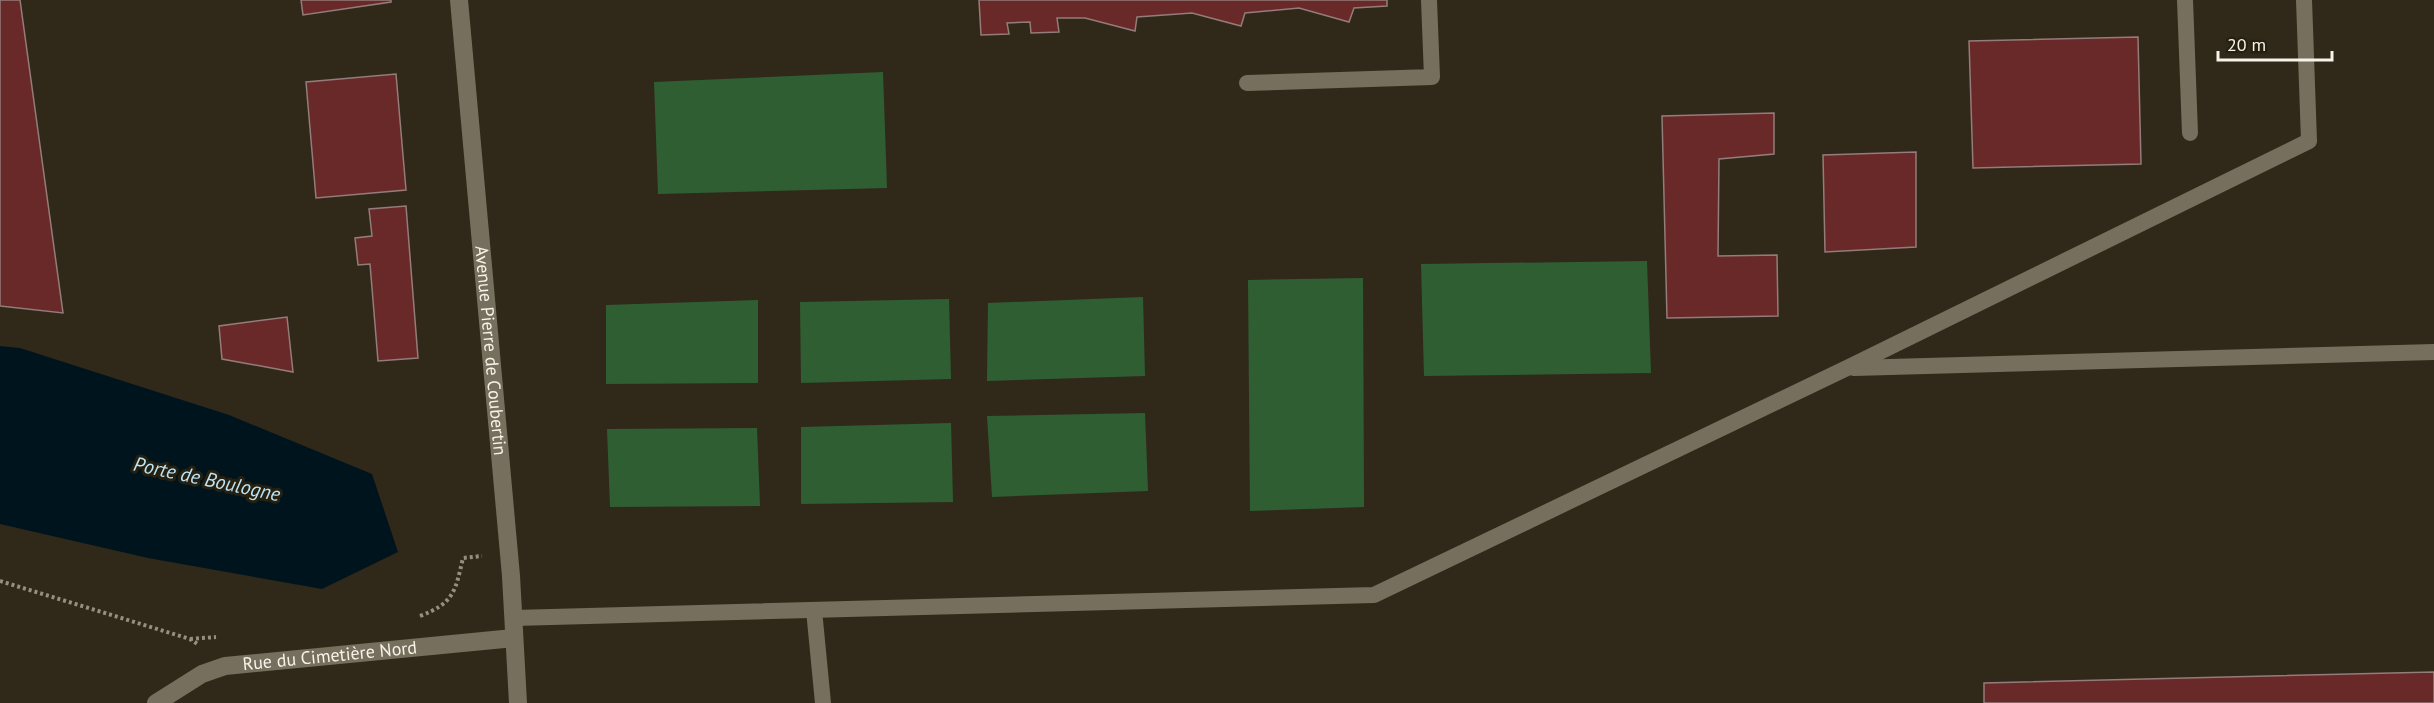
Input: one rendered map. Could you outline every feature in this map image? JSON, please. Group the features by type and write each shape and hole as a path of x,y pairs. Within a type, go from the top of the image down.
{"street":[{"name":"Avenue Pierre de Coubertin","path":"459,0 514,618 518,703"},
{"name":"Rue du Cimetière Nord","path":"156,703 202,674 225,666 514,638"}],"lane":[{"path":"1247,84 1432,77 1429,0"},
{"path":"2185,0 2190,133"},
{"path":"514,618 1374,595 1847,368 2309,141 2304,0"},
{"path":"1847,368 2434,352"},
{"path":"814,610 823,703"}],"path":[{"path":"410,620 441,608 450,600 463,558"},
{"path":"0,581 190,639 225,666"},
{"path":"190,639 225,636"}],"green space":[{"path":"883,72 887,188 658,194 654,82"},
{"path":"1647,261 1651,373 1424,376 1421,264"},
{"path":"1363,278 1364,507 1250,511 1248,280"},
{"path":"1143,297 1145,376 987,381 988,303"},
{"path":"949,299 951,379 801,383 800,302"},
{"path":"758,300 758,383 606,384 606,305"},
{"path":"1145,413 1148,491 992,497 987,416"},
{"path":"951,423 953,502 801,504 801,427"},
{"path":"757,428 760,506 610,507 607,429"}],"water":[{"name":"Porte de Boulogne","path":"0,346 20,348 229,415 372,474 398,552 322,589 148,558 0,524"}],"building":[{"path":"0,0 20,0 63,313 0,306"},
{"path":"301,0 391,0 391,2 303,15"},
{"path":"979,0 1387,0 1387,6 1354,8 1349,22 1299,8 1245,13 1241,26 1192,13 1137,17 1135,31 1085,18 1057,18 1059,32 1031,33 1030,22 1007,23 1009,34 981,35"},
{"path":"2138,37 2141,164 1973,168 1969,41"},
{"path":"396,74 406,190 316,198 306,82"},
{"path":"1774,113 1774,154 1719,159 1718,256 1777,255 1778,316 1667,318 1662,116"},
{"path":"1916,152 1916,247 1825,252 1823,155"},
{"path":"406,206 418,358 378,361 370,264 358,265 355,238 372,236 369,209"},
{"path":"287,317 293,372 222,359 219,326"},
{"path":"2434,672 2434,703 1984,703 1984,683"}]}
